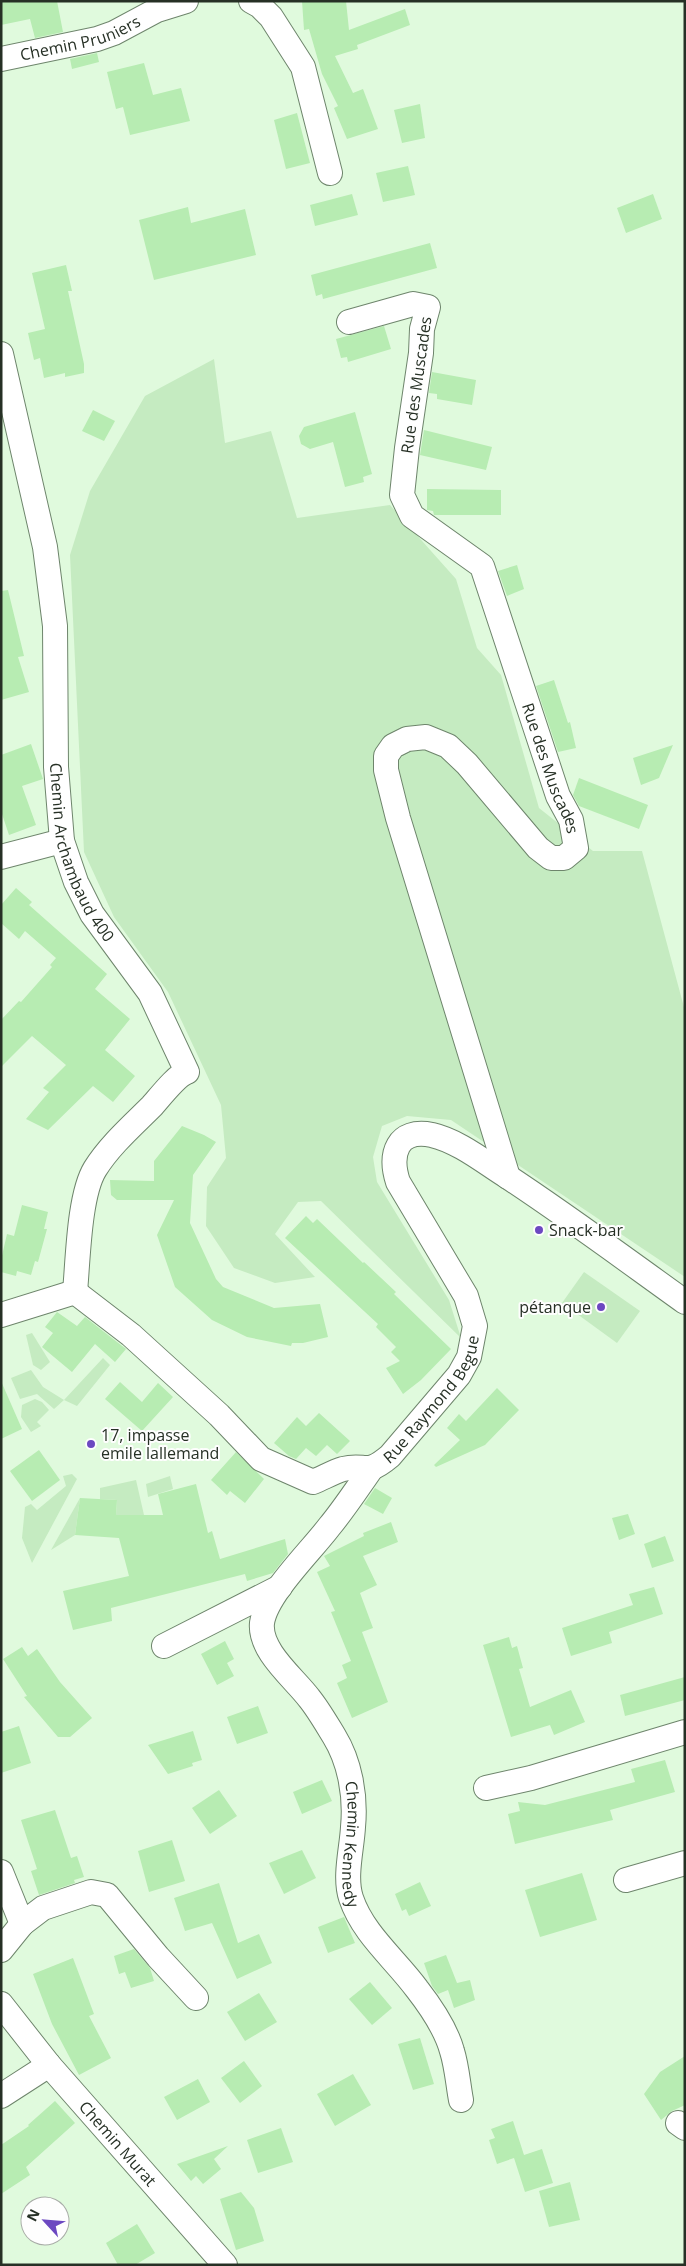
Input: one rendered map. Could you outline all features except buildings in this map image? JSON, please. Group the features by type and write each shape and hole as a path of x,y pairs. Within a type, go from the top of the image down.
{"street":[{"name":"Chemin Pruniers","path":"1,59 97,39 114,33 157,10 186,1"},
{"path":"251,1 260,6 271,18 303,67 330,173"},
{"name":"Rue des Muscades","path":"349,322 413,304 428,307 422,329 421,353 402,495 412,516 482,566 558,796 571,820 576,848 564,858 551,858 538,848 467,764 448,746 426,737 407,739 393,746 386,756 386,770 398,818 508,1177"},
{"name":"Chemin Archambaud 400","path":"1,354 45,547 54,626 56,767 62,841 76,882 92,914 150,994 187,1072 180,1074 166,1092 131,1127 95,1169 84,1200 75,1292"},
{"path":"2,856 62,841"},
{"name":"Rue Raymond Begue","path":"75,1292 131,1335 219,1416 261,1459 313,1482 343,1469 371,1469 390,1456 459,1376 469,1357 474,1336 473,1317 466,1296 398,1182 394,1168 393,1154 398,1144 412,1135 431,1135 468,1152 508,1177 685,1302"},
{"path":"1,1315 75,1292"},
{"name":"Chemin Kennedy","path":"371,1469 330,1526 282,1586 267,1608 262,1624 267,1647 282,1668 309,1698 336,1738 349,1770 353,1798 354,1826 348,1865 350,1897 366,1929 417,1988 438,2020 452,2051 461,2100"},
{"name":"Chemin Kennedy","path":"164,1646 282,1586"},
{"path":"486,1788 531,1778 685,1732"},
{"path":"626,1880 685,1863"},
{"path":"1,1872 22,1924"},
{"path":"1,1950 22,1924 43,1908 90,1892 107,1895 158,1957 196,1998"},
{"name":"Chemin Murat","path":"1,2004 49,2065 225,2265"},
{"path":"1,2096 49,2065"}],"green space":[{"path":"214,359 225,443 271,431 297,518 390,505 456,579 477,648 501,675 539,808 593,851 642,851 685,1011 685,1277 451,1120 407,1116 382,1126 373,1157 377,1182 449,1300 461,1338 321,1201 298,1202 275,1234 315,1277 275,1283 234,1268 206,1226 207,1187 226,1158 221,1105 168,992 114,917 84,852 70,555 90,491 145,396"},
{"name":"pétanque","path":"584,1272 640,1311 617,1343 562,1303"},
{"path":"32,1333 50,1362 41,1370 33,1365 26,1335"},
{"path":"103,1358 110,1365 77,1406 64,1400"},
{"path":"31,1370 43,1387 64,1400 54,1409 37,1394 20,1399 11,1378"},
{"path":"35,1399 42,1402 49,1410 37,1422 41,1426 31,1432 21,1417 22,1405"},
{"path":"72,1474 77,1479 32,1563 22,1538 25,1507 31,1504 37,1510 66,1486 63,1476"},
{"path":"170,1476 173,1489 148,1497 146,1484"},
{"path":"136,1480 144,1515 116,1515 117,1500 100,1499 100,1488"},
{"path":"80,1498 75,1535 51,1550"}],"place":[{"name":"Snack-bar","path":"539,1230"},
{"name":"pétanque","path":"601,1307"},
{"name":"17, impasse emile lallemand","path":"91,1444"}]}
